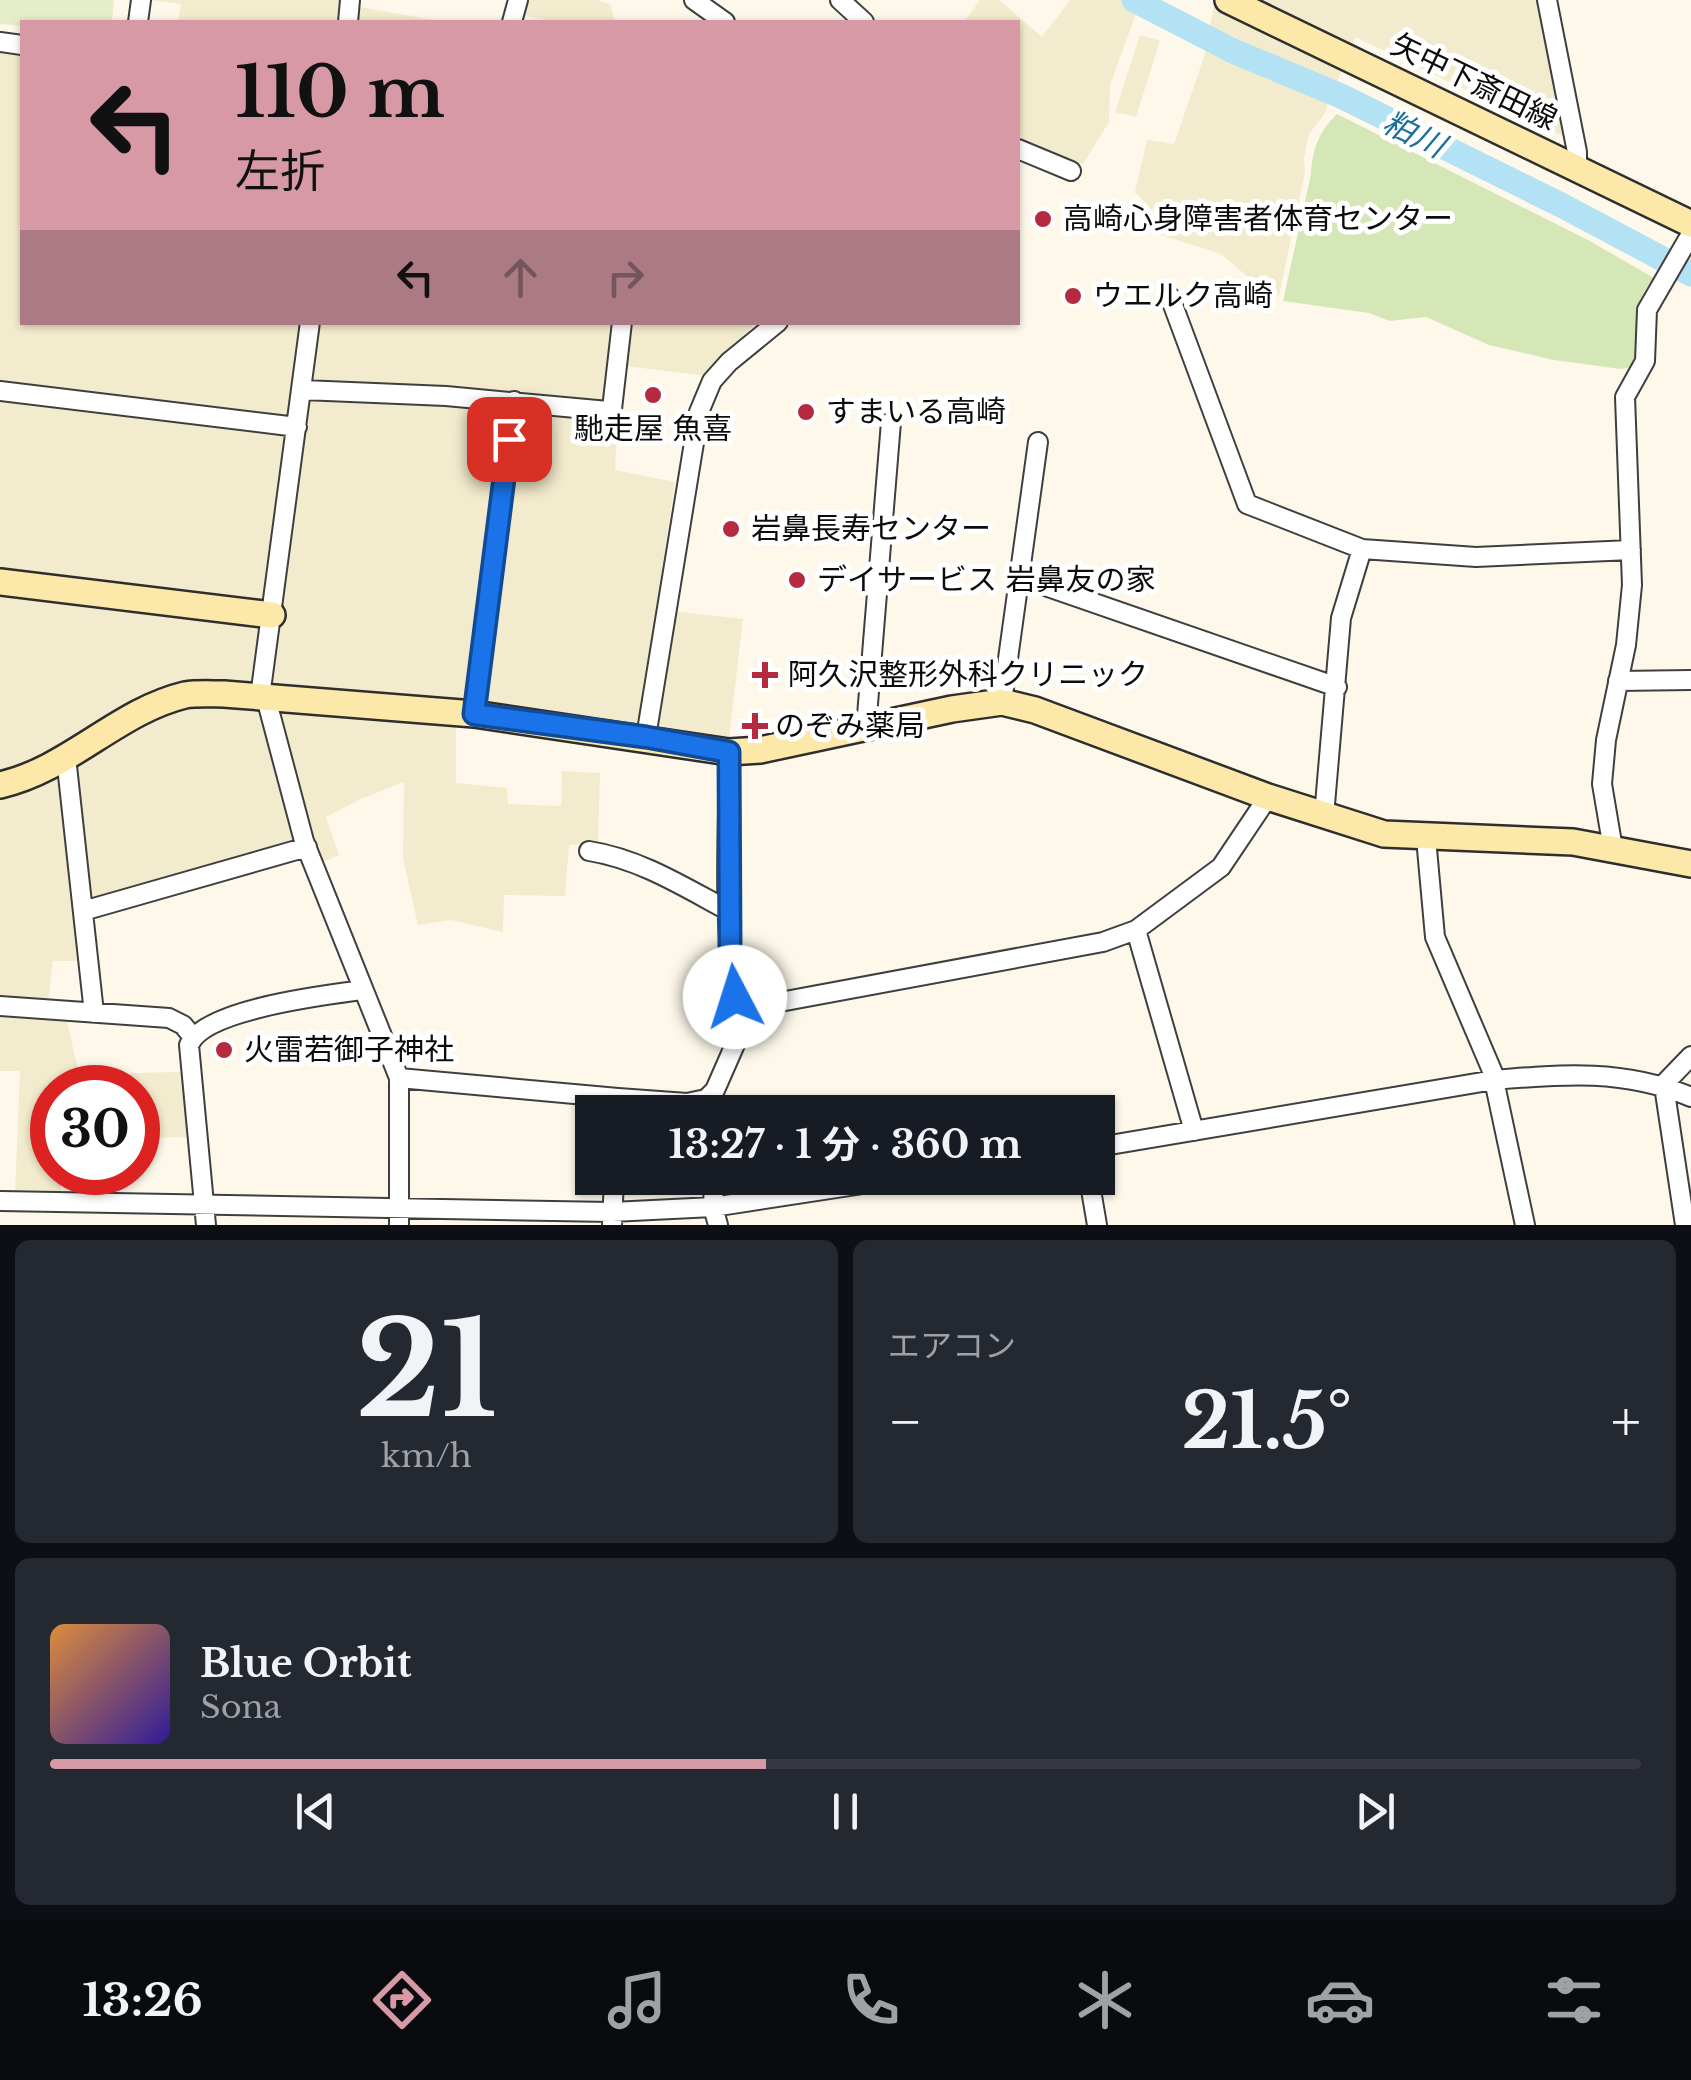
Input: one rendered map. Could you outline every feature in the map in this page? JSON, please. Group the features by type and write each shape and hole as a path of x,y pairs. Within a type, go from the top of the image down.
{"street":[{"path":"840,0 862,20"},
{"name":"矢中下斎田線","path":"1228,0 1691,224"},
{"path":"1547,0 1577,168"},
{"path":"697,10 720,20"},
{"path":"1020,151 1071,171"},
{"path":"1613,848 1602,784 1632,585 1625,397 1645,361 1647,310 1691,234"},
{"path":"1170,297 1247,504 1362,549 1476,557 1632,550"},
{"path":"310,325 263,698 307,847 399,1078 399,1216"},
{"path":"302,390 514,401 608,411 612,409 622,325"},
{"path":"646,737 699,412 712,381 774,325"},
{"path":"0,391 297,427"},
{"path":"474,714 514,401"},
{"path":"866,728 892,422"},
{"path":"1002,702 1038,442"},
{"path":"1324,816 1341,618 1362,549"},
{"path":"1019,577 1336,687"},
{"path":"0,582 272,616"},
{"path":"1618,681 1691,680"},
{"path":"0,785 36,773 156,705 187,694 474,714 729,752 760,750 1002,702 1035,710 1268,797 1384,834 1534,838 1613,848 1691,864"},
{"path":"729,752 730,911 735,997 744,1024"},
{"path":"66,757 94,1014"},
{"path":"710,1095 744,1024 780,1002 1103,942 1136,930 1221,867 1268,797"},
{"path":"1426,838 1436,937 1494,1080 1525,1225"},
{"path":"82,911 307,847"},
{"path":"589,851 648,868 730,911"},
{"path":"1136,930 1194,1131"},
{"path":"206,1225 188,1045 192,1036 214,1023 281,1003 363,990"},
{"path":"0,1006 169,1018 183,1025 192,1036"},
{"path":"1663,1086 1691,1056"},
{"path":"1115,1144 1494,1080 1585,1073 1663,1086 1691,1097"},
{"path":"399,1078 575,1100"},
{"path":"1663,1086 1684,1180 1685,1225"},
{"path":"715,1090 715,1095"},
{"path":"0,1201 204,1204 399,1216 612,1218 715,1216 818,1195"},
{"path":"1093,1195 1097,1225"}],"shaded area":[{"path":"149,0 343,0 343,4 434,20 178,20 181,4"},
{"path":"525,0 598,0 611,5 615,20 547,20 521,15"},
{"path":"980,0 999,0 1042,37 1070,0 1141,0 1110,85 1109,122 1083,164 1071,166 1020,141 1020,20 965,20"},
{"path":"1215,0 1539,0 1567,138 1355,37 1323,116 1309,134 1279,296 1257,285 1221,254 1158,234 1166,211 1151,209 1135,192 1147,140 1174,144 1204,57"},
{"path":"1140,35 1160,41 1136,117 1115,112"},
{"path":"0,50 20,52 20,325 753,325 708,376 608,364 600,423 617,426 615,470 675,482 656,609 743,619 729,738 456,700 456,783 507,788 508,804 561,806 562,771 600,773 598,844 569,845 565,896 504,895 503,932 451,920 418,925 403,859 404,782 326,817 339,855 318,864 309,838 72,906 79,961 53,961 48,1003 66,1017 77,1065 30,1065 30,1194 15,1194 20,1071 0,1071"},
{"path":"160,1072 181,1072 188,1137 160,1138"}],"green space":[{"path":"0,0 114,0 112,20 20,20 20,26 0,24"},
{"path":"1337,114 1588,240 1654,278 1640,303 1642,346 1634,367 1621,369 1554,360 1489,345 1426,317 1390,321 1369,313 1283,301 1315,149 1325,127"}],"waterway":[{"name":"粕川","path":"1134,0 1233,51 1341,96 1691,274"}],"place":[{"name":"高崎心身障害者体育センター","path":"1043,219"},
{"name":"ウエルク高崎","path":"1073,296"},
{"name":"馳走屋 魚喜","path":"653,395"},
{"name":"すまいる高崎","path":"806,412"},
{"name":"岩鼻長寿センター","path":"731,529"},
{"name":"デイサービス 岩鼻友の家","path":"797,580"},
{"name":"阿久沢整形外科クリニック","path":"765,675"},
{"name":"のぞみ薬局","path":"755,726"},
{"name":"火雷若御子神社","path":"224,1050"}],"route":[{"path":"509,439 474,714 729,752 730,950 735,997"}]}
